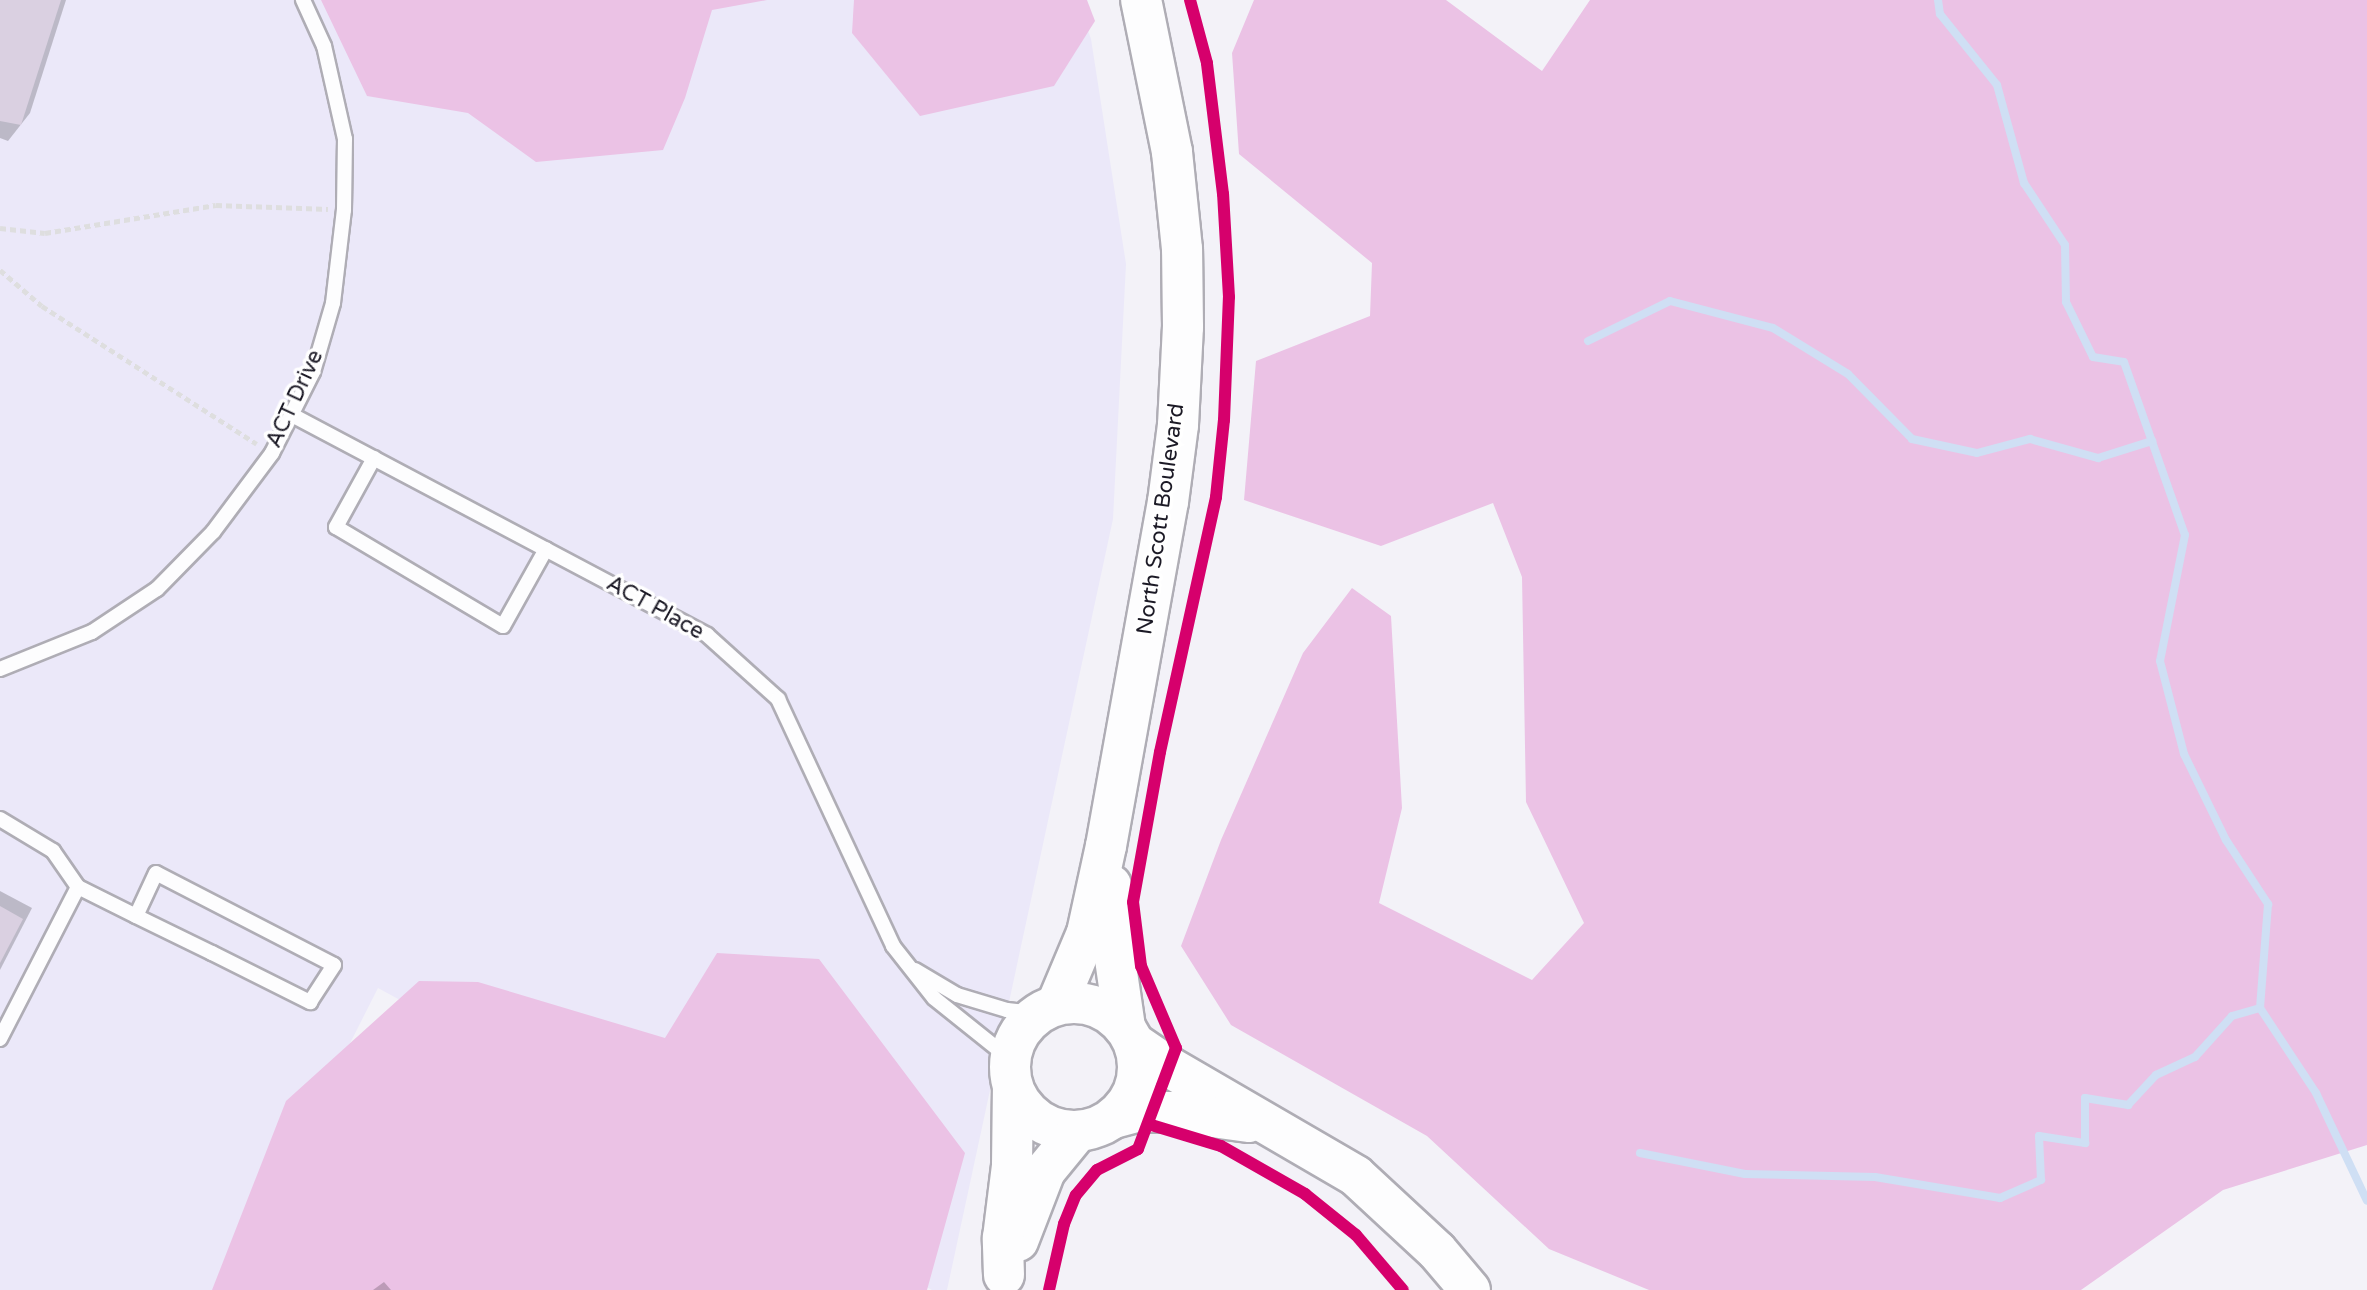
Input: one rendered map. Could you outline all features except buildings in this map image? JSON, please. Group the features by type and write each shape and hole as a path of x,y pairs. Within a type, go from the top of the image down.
{"main road":[{"name":"North Scott Boulevard","path":"1047,1008 1087,933 1106,846 1168,502 1178,425 1183,327 1182,249 1172,152 1141,0"},
{"name":"North Scott Boulevard","path":"1106,846 1129,1035"},
{"path":"1002,1282 1003,1238 1012,1166 1012,1049 1021,1029 1047,1008 1080,1002 1101,1007 1129,1035 1169,1067 1287,1133 1356,1176 1392,1207 1470,1290"},
{"path":"1114,1118 1128,1103 1137,1082 1139,1060 1129,1035"},
{"path":"1012,1077 1023,1107 1038,1121 1057,1129 1077,1132 1097,1128 1114,1118 1137,1112 1176,1112 1236,1119 1287,1133"},
{"path":"1002,1282 1045,1171 1077,1132"}],"lane":[{"name":"ACT Drive","path":"0,669 92,632 157,589 213,532 272,453 313,372 333,303 344,210 345,139 324,46 303,0"},
{"name":"ACT Place","path":"292,415 707,635 778,699 893,946 915,970 934,998 1004,1054 1012,1077"},
{"path":"374,458 336,527 503,626 546,549"},
{"path":"0,819 53,851 78,887 136,916 310,1002 334,965 156,873 136,916"},
{"path":"0,1039 78,887"},
{"name":"ACT Place","path":"915,970 957,995 1007,1010 1047,1008"}],"path":[{"path":"0,228 45,233 216,205 344,210"},
{"path":"0,270 42,306 272,453"}],"shaded area":[{"path":"0,0 1077,0 1091,39 1126,264 1113,519 947,1290 932,1290 378,988 225,1290 0,1290"},
{"path":"321,0 767,0 712,10 685,98 663,150 536,162 468,113 367,96"},
{"path":"854,0 1087,0 1095,21 1054,86 920,116 852,33"},
{"path":"1254,0 1446,0 1542,71 1590,0 2367,0 2367,1145 2223,1190 2081,1290 1649,1290 1549,1249 1427,1136 1231,1025 1181,946 1221,840 1303,653 1352,588 1391,616 1402,808 1379,903 1532,980 1584,923 1526,802 1522,577 1493,503 1381,546 1244,500 1256,361 1370,316 1372,263 1239,154 1232,53"},
{"path":"717,953 819,959 965,1153 927,1290 212,1290 286,1101 419,981 478,982 665,1038"}],"waterway":[{"path":"1938,0 1940,14 1997,85 2024,183 2065,245 2066,302 2093,357 2124,362 2185,535 2160,661 2184,754 2226,840 2268,904 2260,1008 2316,1093 2367,1201"},
{"path":"1588,341 1670,301 1773,328 1848,374 1912,439 1977,453 2030,439 2098,458 2152,441"},
{"path":"1640,1153 1745,1174 1875,1177 2000,1198 2041,1180 2039,1136 2085,1143 2085,1098 2128,1105 2156,1075 2195,1057 2232,1016 2260,1008"}],"cycle path":[{"path":"1049,1290 1064,1224 1076,1195 1097,1170 1138,1149 1176,1048 1141,966 1133,902 1160,752 1216,497 1224,420 1229,297 1223,194 1207,63 1190,0"},
{"path":"1148,1124 1221,1146 1305,1194 1356,1235 1403,1290"}]}
